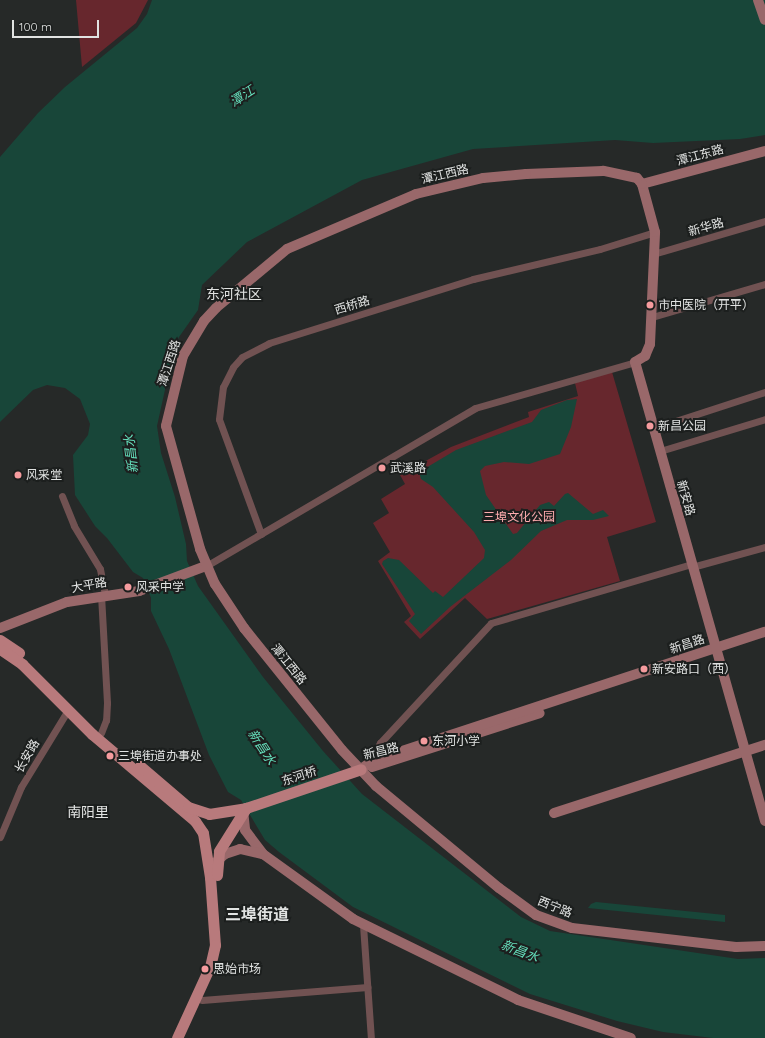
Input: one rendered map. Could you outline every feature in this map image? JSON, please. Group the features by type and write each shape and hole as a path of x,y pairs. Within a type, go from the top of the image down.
{"main road":[{"name":"东河桥","path":"0,640 17,650 101,733 192,809 214,814 245,809 360,769"},
{"path":"0,649 17,660 92,734 195,821 203,833 210,870 215,945 210,966 177,1038"},
{"path":"185,1038 216,969 222,946 216,860 229,833 245,809"},
{"path":"203,833 218,840 229,833"}],"street":[{"path":"758,0 765,20"},
{"name":"潭江东路","path":"642,184 765,151"},
{"name":"潭江西路","path":"360,769 244,628 206,566 184,499 166,426 183,356 193,336 216,308 287,249 416,194 483,178 526,174 603,171 630,175 637,178 642,184"},
{"path":"630,175 646,179 661,179"},
{"path":"206,566 475,408 642,359 649,349 652,317 653,254 655,232 642,184"},
{"name":"新华路","path":"653,254 765,221"},
{"name":"西桥路","path":"261,534 219,419 223,387 233,367 242,357 269,343 473,279 600,249 655,232"},
{"path":"652,317 765,284"},
{"name":"新安路","path":"635,362 765,821"},
{"path":"654,428 765,392"},
{"path":"660,451 765,419"},
{"path":"62,496 74,526 100,569 103,595 107,703 106,720 101,733"},
{"path":"370,762 380,743 492,623 692,566 765,547"},
{"name":"大平路","path":"0,628 67,602 103,595 139,592 206,566"},
{"name":"新昌路","path":"360,769 393,762 716,652 765,632"},
{"name":"新昌路","path":"360,769 370,762 716,652 765,639"},
{"name":"长安路","path":"0,837 21,787 68,710"},
{"path":"554,813 765,745"},
{"name":"西宁路","path":"360,769 376,786 499,888 545,919 563,926 587,930 736,947 765,946"},
{"path":"245,809 245,830 264,854 332,907 363,925 523,1002 631,1038"},
{"path":"216,860 225,854 240,849 264,854"},
{"path":"363,925 371,1038"},
{"path":"202,1000 368,987"}],"green space":[{"path":"76,0 148,0 136,23 82,67"},
{"name":"三埠文化公园","path":"612,372 656,522 607,537 620,581 487,619 465,598 420,639 404,622 411,616 378,561 390,552 373,523 389,513 381,499 405,484 400,475 451,447 529,417 528,412 578,396 575,383"}],"water":[{"path":"152,0 765,0 765,135 740,139 653,143 615,140 473,149 362,180 247,242 202,285 198,310 179,337 174,349 157,426 161,453 175,497 186,544 187,561 198,586 263,677 323,751 362,794 521,917 550,931 738,959 765,958 765,1038 713,1038 663,1032 617,1021 530,994 353,907 279,852 265,840 241,800 228,792 209,755 169,649 151,611 151,598 143,578 133,572 107,538 95,526 75,495 73,455 88,435 90,424 80,399 65,388 47,385 33,390 0,422 0,157 38,113 65,87 137,28 147,14"},
{"path":"577,399 571,427 560,454 529,464 504,462 485,466 480,471 486,495 513,534 517,533 540,505 549,502 554,506 565,494 568,493 593,514 603,510 609,516 593,520 567,520 541,531 511,560 450,607 421,634 409,621 415,614 382,564 383,561 388,558 399,560 433,593 435,591 443,597 484,558 485,550 474,532 433,487 421,479 419,472 456,450 532,422 541,410 567,400"},
{"path":"596,902 725,915 725,922 588,908 591,904"}],"place":[{"name":"市中医院（开平）","path":"650,305"},
{"name":"新昌公园","path":"650,426"},
{"name":"武溪路","path":"382,468"},
{"name":"风采堂","path":"18,475"},
{"name":"风采中学","path":"128,587"},
{"name":"新安路口（西）","path":"644,669"},
{"name":"东河小学","path":"424,741"},
{"name":"三埠街道办事处","path":"110,756"},
{"name":"思始市场","path":"205,969"}],"district":[{"name":"东河社区","path":"234,294"},
{"name":"南阳里","path":"88,812"},
{"name":"三埠街道","path":"257,914"}],"water label":[{"name":"潭江","path":"242,96"},
{"name":"新昌水","path":"131,454"},
{"name":"新昌水","path":"262,747"},
{"name":"新昌水","path":"520,951"}]}
